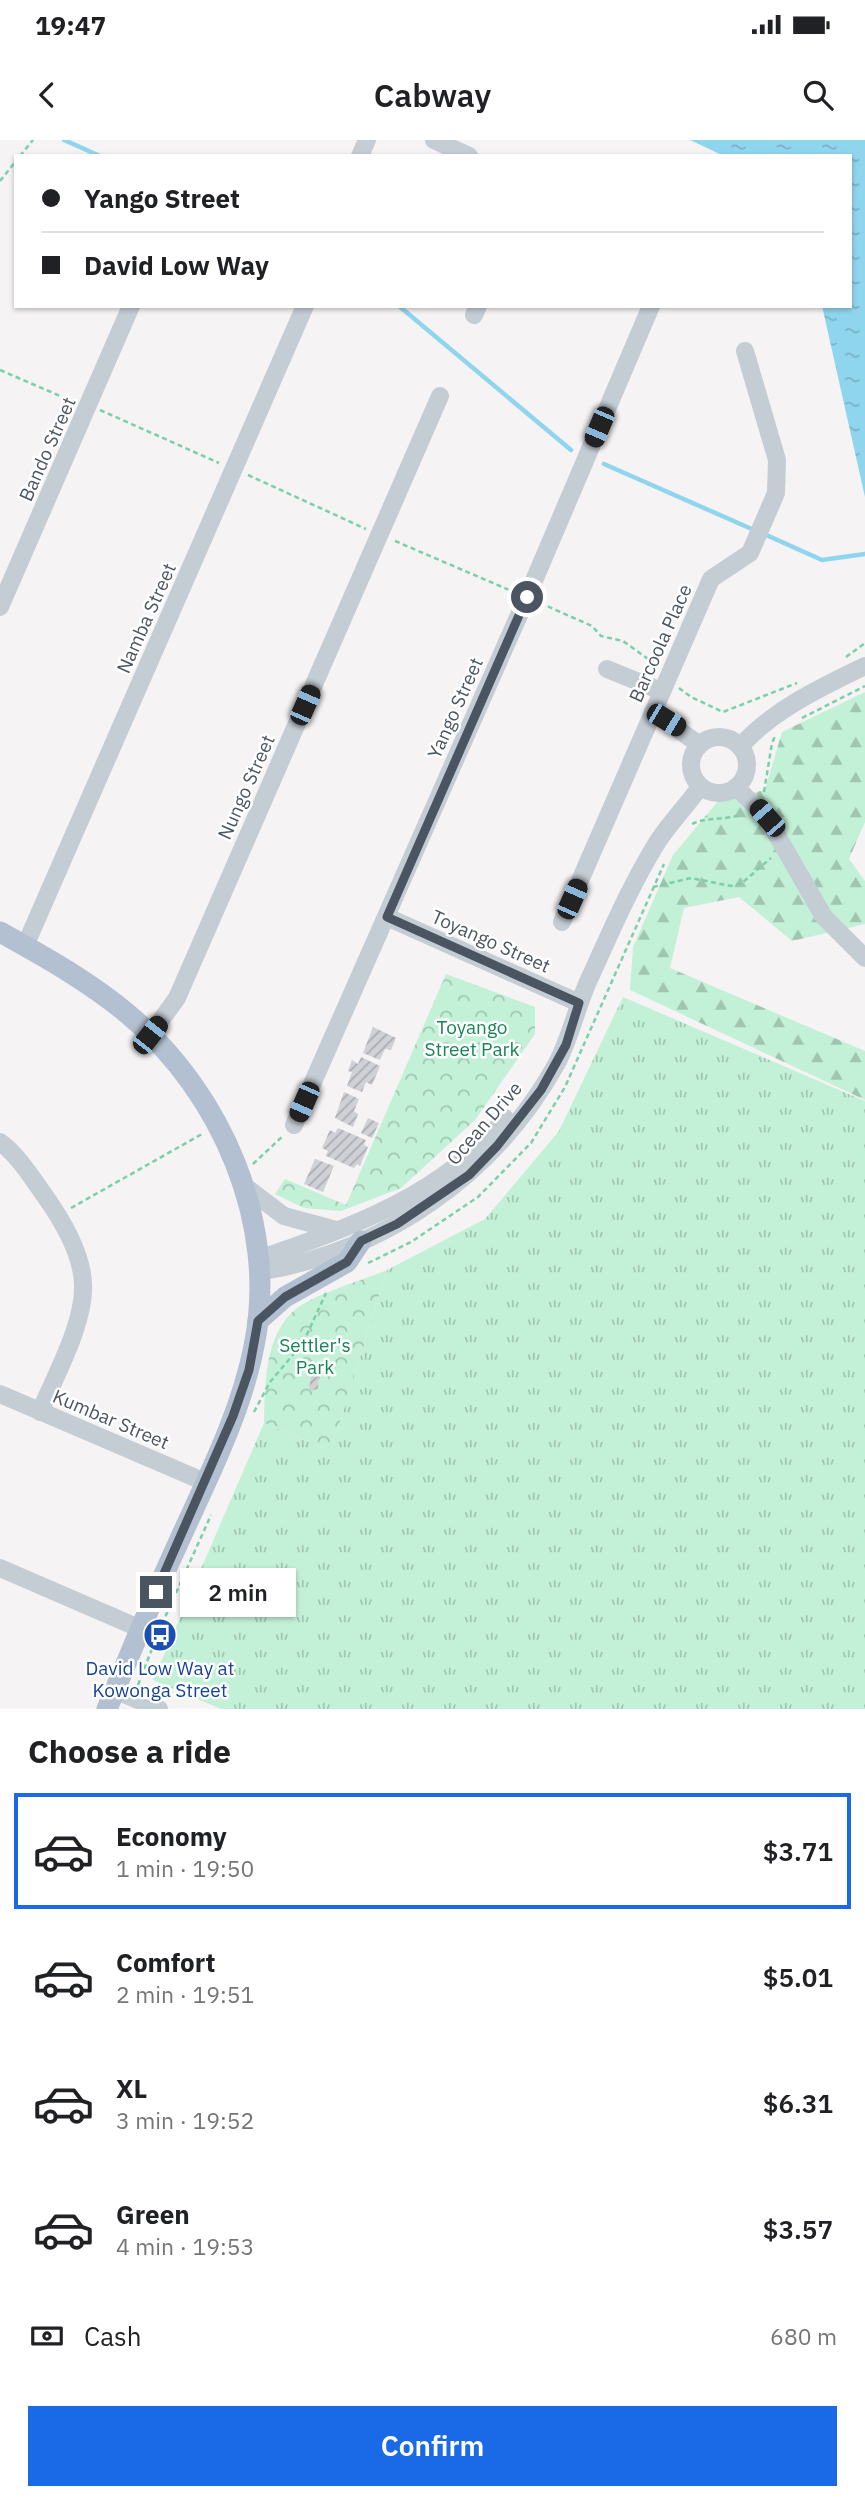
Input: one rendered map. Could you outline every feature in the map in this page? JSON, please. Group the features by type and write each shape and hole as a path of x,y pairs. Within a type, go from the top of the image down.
{"main road":[{"path":"0,932 111,1000 150,1035 186,1078 217,1125 241,1179 253,1220 259,1266 258,1321 241,1396 111,1700"},
{"path":"258,1321 285,1297 347,1262 361,1241"}],"street":[{"path":"433,140 464,154"},
{"name":"Bando Street","path":"0,607 130,308"},
{"name":"Namba Street","path":"24,946 304,308"},
{"name":"Yango Street","path":"294,1125 527,597 650,308"},
{"name":"Barcoola Place","path":"562,922 711,579 750,553 776,494 777,460 745,351"},
{"name":"Nungo Street","path":"150,1035 177,998 440,396"},
{"path":"740,747 751,734 821,687 865,666"},
{"path":"607,668 661,691"},
{"path":"653,712 699,745"},
{"path":"725,737 740,747 747,763 746,772 736,788 718,793 700,787 691,770 691,761 699,745 707,739 725,737"},
{"name":"Ocean Drive","path":"259,1266 402,1202 438,1180 498,1128 531,1083 579,1003 636,879 659,840 700,787"},
{"path":"736,788 767,818 824,916 865,958"},
{"name":"Toyango Street","path":"387,917 579,1003"},
{"name":"Ocean Drive","path":"259,1266 289,1267 361,1241 397,1224 440,1198 469,1175 497,1146 541,1090 566,1045 579,1003"},
{"path":"0,1142 30,1175 58,1215 72,1242 83,1284 78,1316 40,1412"},
{"path":"241,1179 284,1216 339,1230"},
{"name":"Kumbar Street","path":"0,1394 205,1482"},
{"path":"0,1568 141,1629"},
{"path":"111,1700 159,1709"}],"path":[{"path":"0,181 14,163"},
{"path":"0,370 89,405 379,535 592,626 601,636 623,641 668,673 691,697 723,712 805,680"},
{"path":"839,662 865,643"},
{"path":"653,887 691,878 731,886 742,883 784,848"},
{"path":"58,1215 217,1125"},
{"path":"241,1179 294,1125"}],"green space":[{"path":"865,692 865,822 849,859 865,881 865,924 792,941 739,897 684,908 670,968 865,1051 865,1100 630,990 633,947 673,855 719,800 765,790 782,732"},
{"name":"Toyango Street Park","path":"446,974 535,1007 535,1034 475,1120 401,1188 341,1211 304,1208 275,1194 285,1179 346,1205"},
{"path":"623,997 865,1101 865,1709 221,1709 153,1680 264,1423 331,1451 387,1270 485,1219 559,1131"},
{"name":"Settler's Park","path":"387,1270 331,1451 264,1423 268,1361 278,1331 286,1319 297,1308 316,1298"}],"water":[{"path":"690,140 865,140 865,497 822,308 852,308 852,154 720,154"}],"building":[{"path":"373,1027 396,1038 391,1050 385,1049 380,1060 363,1053"},
{"path":"361,1057 380,1066 372,1085 366,1082 362,1092 347,1086 352,1072 348,1071 352,1060 358,1064"},
{"path":"344,1092 359,1099 354,1111 358,1114 353,1127 335,1118"},
{"path":"368,1118 379,1123 372,1138 361,1133"},
{"path":"338,1128 366,1140 364,1145 368,1147 360,1166 357,1164 354,1168 326,1156 328,1151 322,1148 330,1130 335,1133"},
{"path":"315,1159 334,1166 323,1192 304,1184"},
{"path":"319,1373 318,1389 309,1391 311,1375"}],"waterway":[{"path":"64,140 96,154"},
{"path":"401,308 571,450"},
{"path":"604,464 754,530"},
{"path":"762,533 822,560 865,554"}],"place":[{"name":"David Low Way at Kowonga Street","path":"160,1635"}],"route":[{"path":"156,1592 241,1396 255,1345 258,1321 285,1297 347,1262 361,1241 397,1224 440,1198 469,1175 520,1119 541,1090 566,1045 579,1003 387,917 527,597"}]}
